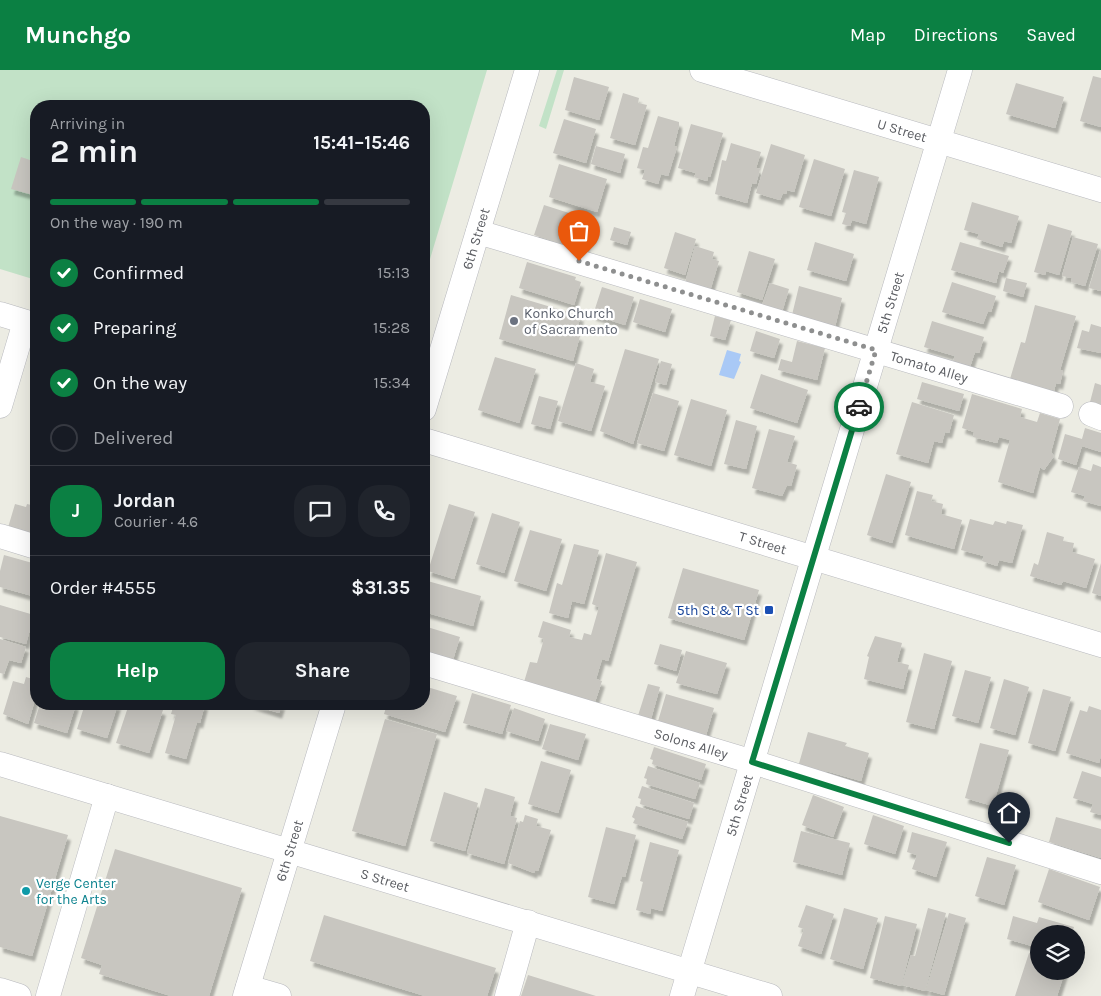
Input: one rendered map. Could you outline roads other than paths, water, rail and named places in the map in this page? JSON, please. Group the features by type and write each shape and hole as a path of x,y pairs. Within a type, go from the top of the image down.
{"street":[{"name":"6th Street","path":"430,389 527,70"},
{"name":"U Street","path":"702,70 1101,190"},
{"name":"5th Street","path":"682,996 960,70"},
{"name":"Tomato Alley","path":"478,232 1061,406"},
{"path":"0,314 30,324"},
{"path":"0,406 30,327"},
{"name":"T Street","path":"430,442 1101,645"},
{"path":"0,536 30,545"},
{"name":"Solons Alley","path":"430,666 752,762 1101,872"},
{"name":"6th Street","path":"246,992 332,710"},
{"name":"S Street","path":"0,764 770,996"},
{"path":"48,996 107,796"},
{"path":"507,996 528,922"},
{"path":"0,990 19,996"},
{"path":"246,992 279,996"}],"water":[{"path":"727,350 741,354 739,361 741,362 734,379 719,375"}],"place":[{"name":"Konko Church of Sacramento","path":"514,321"},
{"name":"5th St & T St","path":"769,610"},
{"name":"Verge Center for the Arts","path":"26,891"}]}
